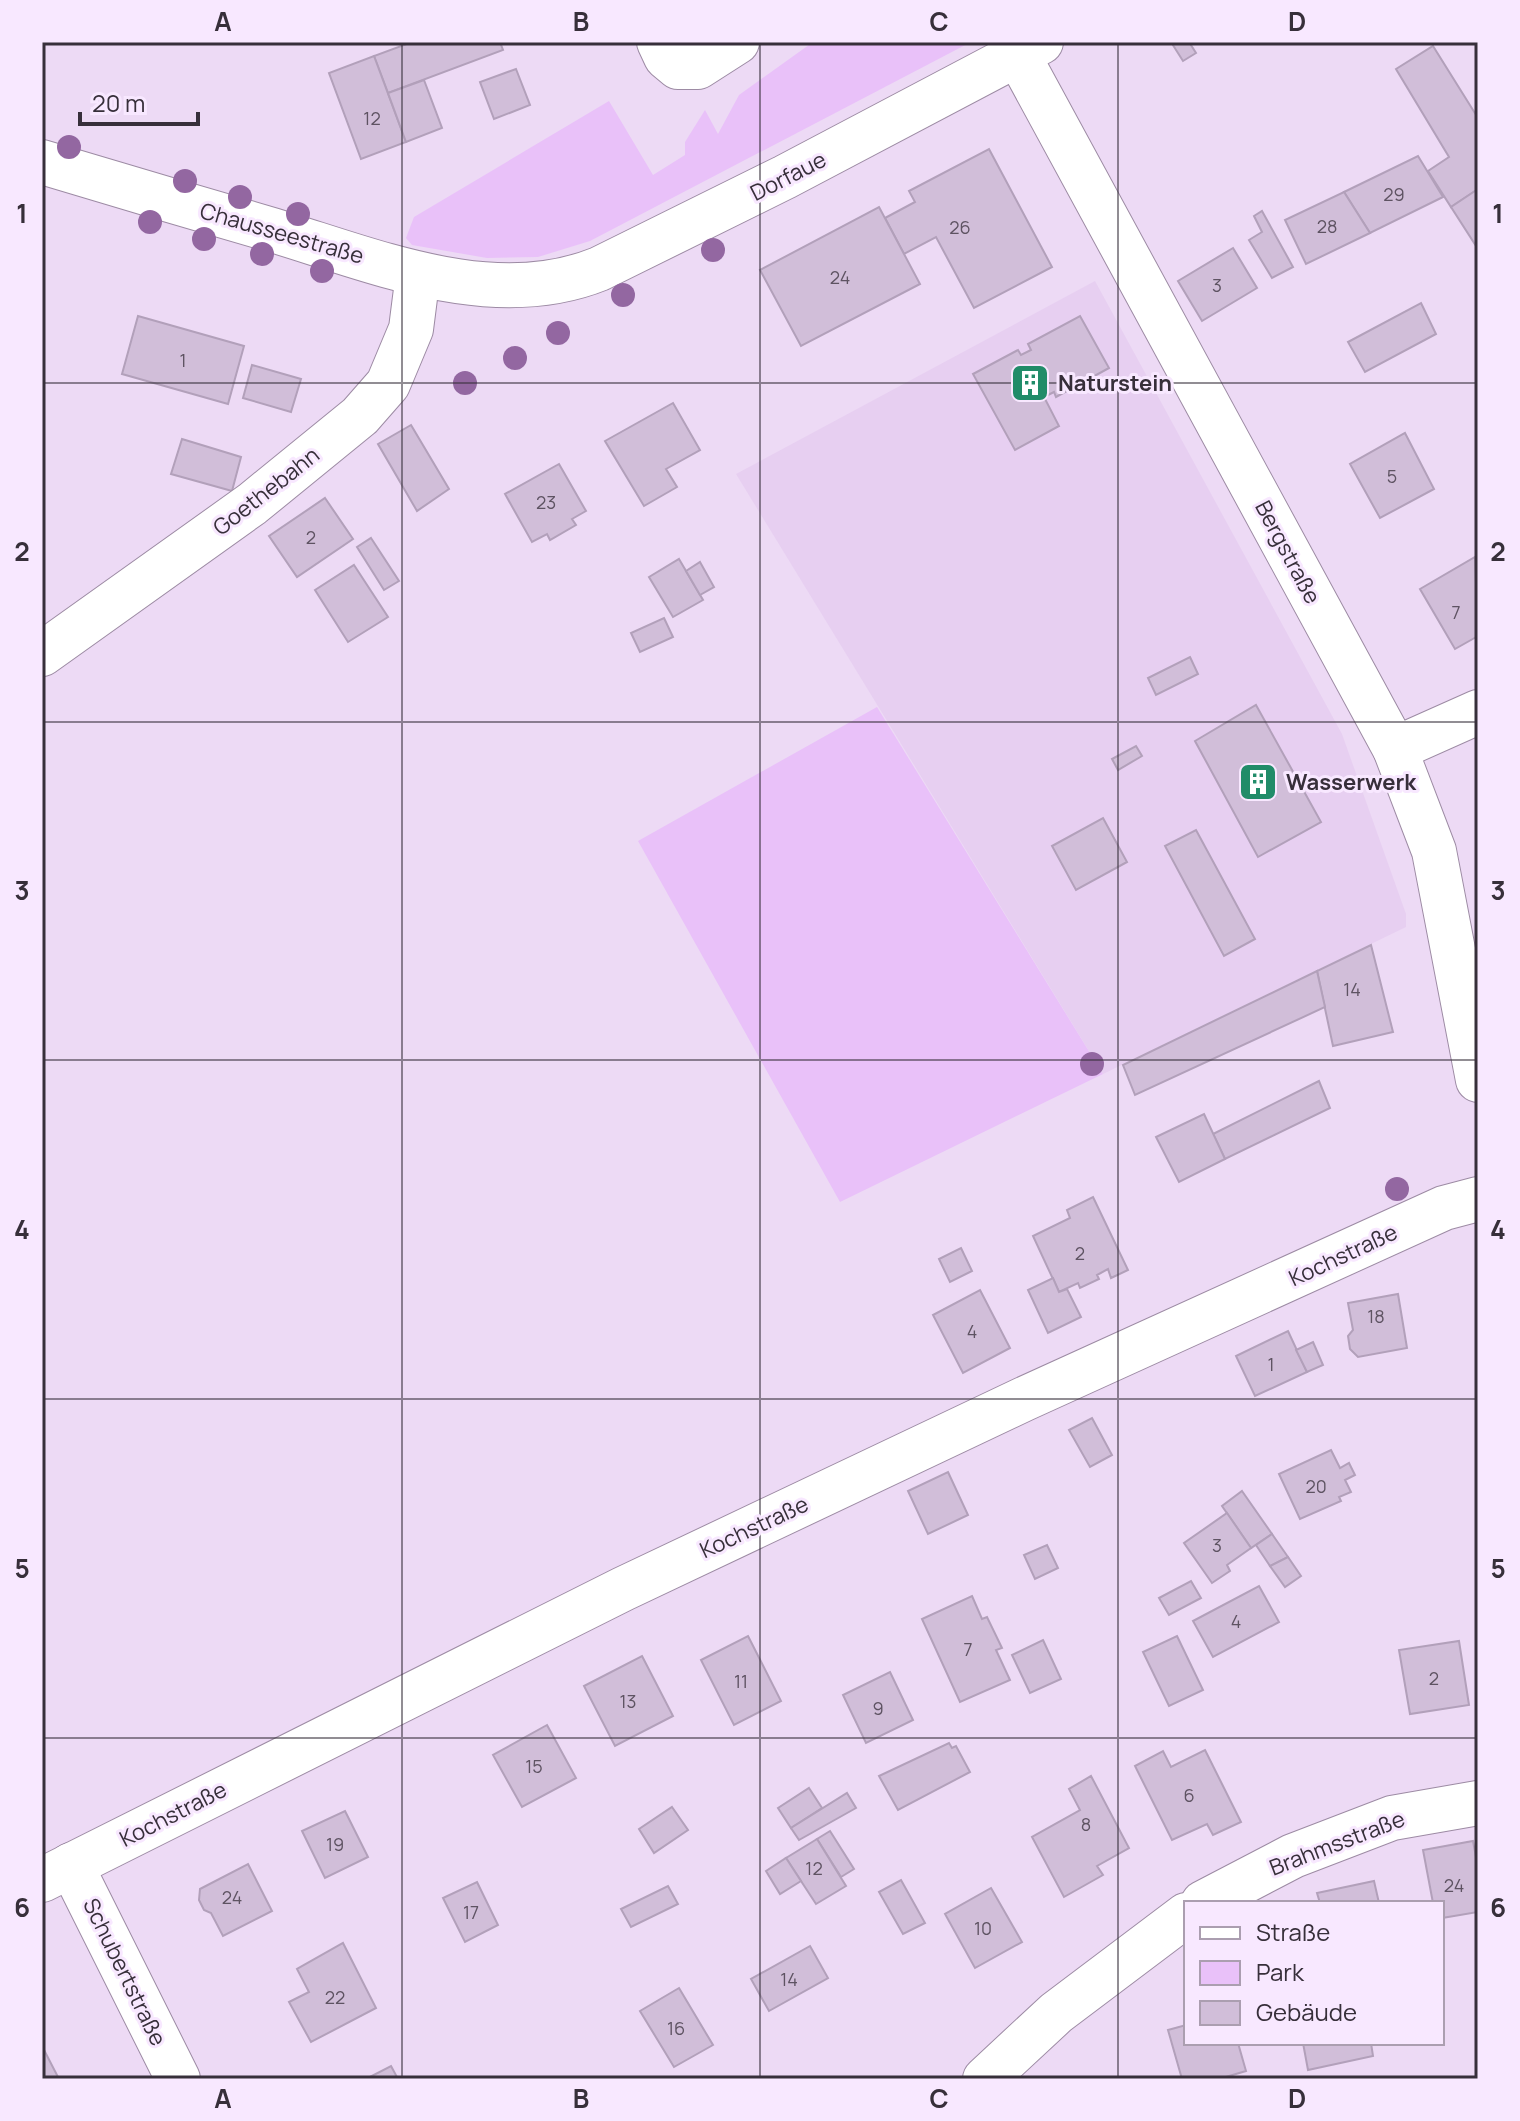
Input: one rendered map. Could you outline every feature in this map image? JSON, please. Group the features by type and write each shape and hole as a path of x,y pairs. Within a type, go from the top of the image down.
{"street":[{"path":"659,42 666,57 678,67 698,67 737,42"},
{"name":"Dorfaue","path":"526,286 573,280 599,269 785,177 1029,48"},
{"name":"Bergstraße","path":"1029,48 1395,749 1434,851 1478,1080"},
{"name":"Chausseestraße","path":"42,162 418,274 526,286"},
{"name":"Goethebahn","path":"42,654 252,504 360,416 388,384 411,329 418,274"},
{"path":"1395,749 1478,712"},
{"name":"Kochstraße","path":"57,1872 623,1589 1010,1406 1444,1208 1478,1199"},
{"name":"Brahmsstraße","path":"1207,1901 1293,1856 1392,1818 1478,1803"},
{"name":"Schubertstraße","path":"57,1872 178,2079"},
{"path":"985,2079 1056,2013 1184,1917"}],"shaded area":[{"path":"1095,281 1342,734 1406,914 1406,927 1103,1074 736,474"}],"green space":[{"path":"813,42 971,42 590,241 538,257 487,258 412,245 406,238 414,217 609,101 653,175 685,155 685,142 705,110 718,134 739,95"},
{"path":"877,707 1103,1074 840,1202 638,841"}],"building":[{"path":"412,42 500,42 503,50 388,93 374,56"},
{"path":"1171,42 1189,42 1196,53 1183,61"},
{"path":"1433,46 1478,118 1478,189 1451,207 1428,171 1449,157 1396,69"},
{"path":"374,56 406,142 361,159 329,73"},
{"path":"516,69 530,105 494,119 480,82"},
{"path":"424,80 442,128 406,142 388,93"},
{"path":"989,149 1052,267 974,308 936,237 904,254 885,218 915,202 909,191"},
{"path":"1418,156 1443,197 1370,233 1344,192"},
{"path":"1478,189 1478,249 1451,207"},
{"path":"1344,192 1370,233 1306,264 1285,220"},
{"path":"879,207 920,284 801,346 760,270"},
{"path":"1262,211 1293,267 1272,278 1249,240 1262,232 1254,216"},
{"path":"1233,248 1257,288 1202,321 1178,281"},
{"path":"1421,303 1436,334 1365,372 1348,342"},
{"path":"138,316 244,346 228,404 122,374"},
{"name":"Naturstein","path":"1080,316 1109,368 1056,397 1054,392 1044,397 1059,426 1015,450 973,374 1018,350 1021,355 1031,350 1028,344"},
{"path":"252,365 301,379 291,412 243,398"},
{"path":"673,403 700,450 666,469 677,487 644,506 605,441"},
{"path":"411,425 449,489 417,511 378,444"},
{"path":"1405,433 1434,489 1380,518 1350,464"},
{"path":"182,439 241,457 232,491 171,474"},
{"path":"559,464 586,511 572,519 576,525 550,540 547,534 532,542 505,494"},
{"path":"325,498 353,539 297,577 269,536"},
{"path":"371,538 399,581 384,590 357,547"},
{"path":"1475,557 1478,636 1455,649 1420,589"},
{"path":"679,559 703,600 673,617 649,577"},
{"path":"700,562 714,587 700,595 686,571"},
{"path":"354,565 388,617 348,642 315,590"},
{"path":"664,618 673,637 640,652 631,633"},
{"path":"1190,657 1198,674 1156,695 1148,678"},
{"name":"Wasserwerk","path":"1256,705 1321,822 1258,857 1195,741"},
{"path":"1136,746 1142,756 1118,770 1112,759"},
{"path":"1103,818 1127,862 1076,890 1052,846"},
{"path":"1196,830 1255,939 1224,956 1165,846"},
{"path":"1371,945 1393,1032 1333,1046 1317,971"},
{"path":"1317,971 1325,1007 1135,1095 1123,1065"},
{"path":"1319,1081 1330,1108 1225,1159 1213,1134"},
{"path":"1204,1114 1225,1159 1179,1182 1156,1137"},
{"path":"1093,1197 1128,1270 1111,1278 1108,1269 1097,1275 1099,1279 1080,1288 1078,1283 1059,1292 1033,1236 1070,1218 1067,1210"},
{"path":"961,1248 972,1271 950,1282 939,1259"},
{"path":"1053,1278 1059,1292 1067,1289 1081,1317 1048,1333 1028,1290"},
{"path":"980,1290 1010,1348 963,1373 933,1315"},
{"path":"1398,1294 1407,1348 1358,1357 1350,1349 1348,1336 1353,1330 1348,1303"},
{"path":"1288,1331 1307,1372 1255,1396 1236,1356"},
{"path":"1313,1342 1323,1365 1307,1372 1296,1350"},
{"path":"1092,1418 1112,1455 1090,1467 1069,1430"},
{"path":"1331,1450 1340,1468 1349,1463 1355,1475 1345,1480 1351,1492 1339,1497 1341,1501 1300,1519 1279,1474"},
{"path":"948,1472 968,1515 928,1534 908,1491"},
{"path":"1242,1491 1272,1534 1251,1548 1222,1506"},
{"path":"1227,1513 1251,1548 1227,1565 1230,1571 1212,1583 1184,1543"},
{"path":"1272,1534 1288,1557 1270,1566 1256,1545"},
{"path":"1047,1545 1058,1568 1035,1579 1024,1555"},
{"path":"1288,1557 1301,1576 1285,1587 1270,1566"},
{"path":"1191,1581 1201,1598 1169,1615 1159,1598"},
{"path":"1259,1586 1279,1622 1213,1657 1193,1621"},
{"path":"972,1596 982,1619 987,1617 1002,1648 996,1650 1010,1680 960,1702 922,1619"},
{"path":"748,1636 781,1701 734,1725 701,1660"},
{"path":"1177,1636 1203,1690 1169,1706 1143,1652"},
{"path":"1043,1640 1061,1679 1030,1693 1012,1655"},
{"path":"1459,1641 1469,1705 1410,1714 1399,1650"},
{"path":"642,1656 673,1716 615,1746 584,1686"},
{"path":"890,1672 913,1720 866,1743 843,1695"},
{"path":"547,1725 576,1778 522,1807 493,1755"},
{"path":"949,1743 952,1748 956,1746 970,1772 898,1810 879,1776"},
{"path":"1205,1750 1241,1822 1213,1835 1207,1824 1172,1840 1135,1766 1163,1751 1171,1767"},
{"path":"1091,1776 1129,1848 1097,1866 1103,1875 1064,1897 1032,1837 1080,1810 1069,1789"},
{"path":"809,1788 822,1808 791,1828 778,1808"},
{"path":"847,1793 856,1808 799,1840 791,1828"},
{"path":"672,1807 688,1830 654,1853 639,1829"},
{"path":"345,1811 368,1857 325,1878 302,1831"},
{"path":"830,1831 854,1869 841,1877 817,1839"},
{"path":"817,1839 846,1886 816,1904 786,1858"},
{"path":"1473,1841 1478,1868 1478,1912 1444,1918 1444,1901 1433,1901 1423,1850"},
{"path":"786,1858 801,1881 780,1894 766,1871"},
{"path":"248,1864 272,1911 223,1936 211,1913 204,1910 199,1900 200,1889"},
{"path":"901,1880 925,1923 903,1934 879,1892"},
{"path":"1374,1881 1379,1901 1319,1901 1317,1893"},
{"path":"477,1882 498,1925 465,1942 443,1898"},
{"path":"668,1886 678,1904 631,1927 621,1909"},
{"path":"991,1888 1022,1942 975,1968 945,1914"},
{"path":"343,1943 376,2008 311,2042 289,2002 309,1992 297,1969"},
{"path":"810,1946 828,1978 769,2011 751,1979"},
{"path":"679,1988 713,2045 674,2067 640,2011"},
{"path":"1184,2026 1184,2045 1239,2045 1246,2071 1219,2079 1182,2079 1168,2030"},
{"path":"1303,2045 1371,2045 1373,2056 1308,2070"},
{"path":"42,2046 59,2079 42,2079"},
{"path":"391,2066 398,2079 366,2079"}],"place":[{"name":"Naturstein","path":"1030,383"},
{"name":"Wasserwerk","path":"1258,782"}]}
